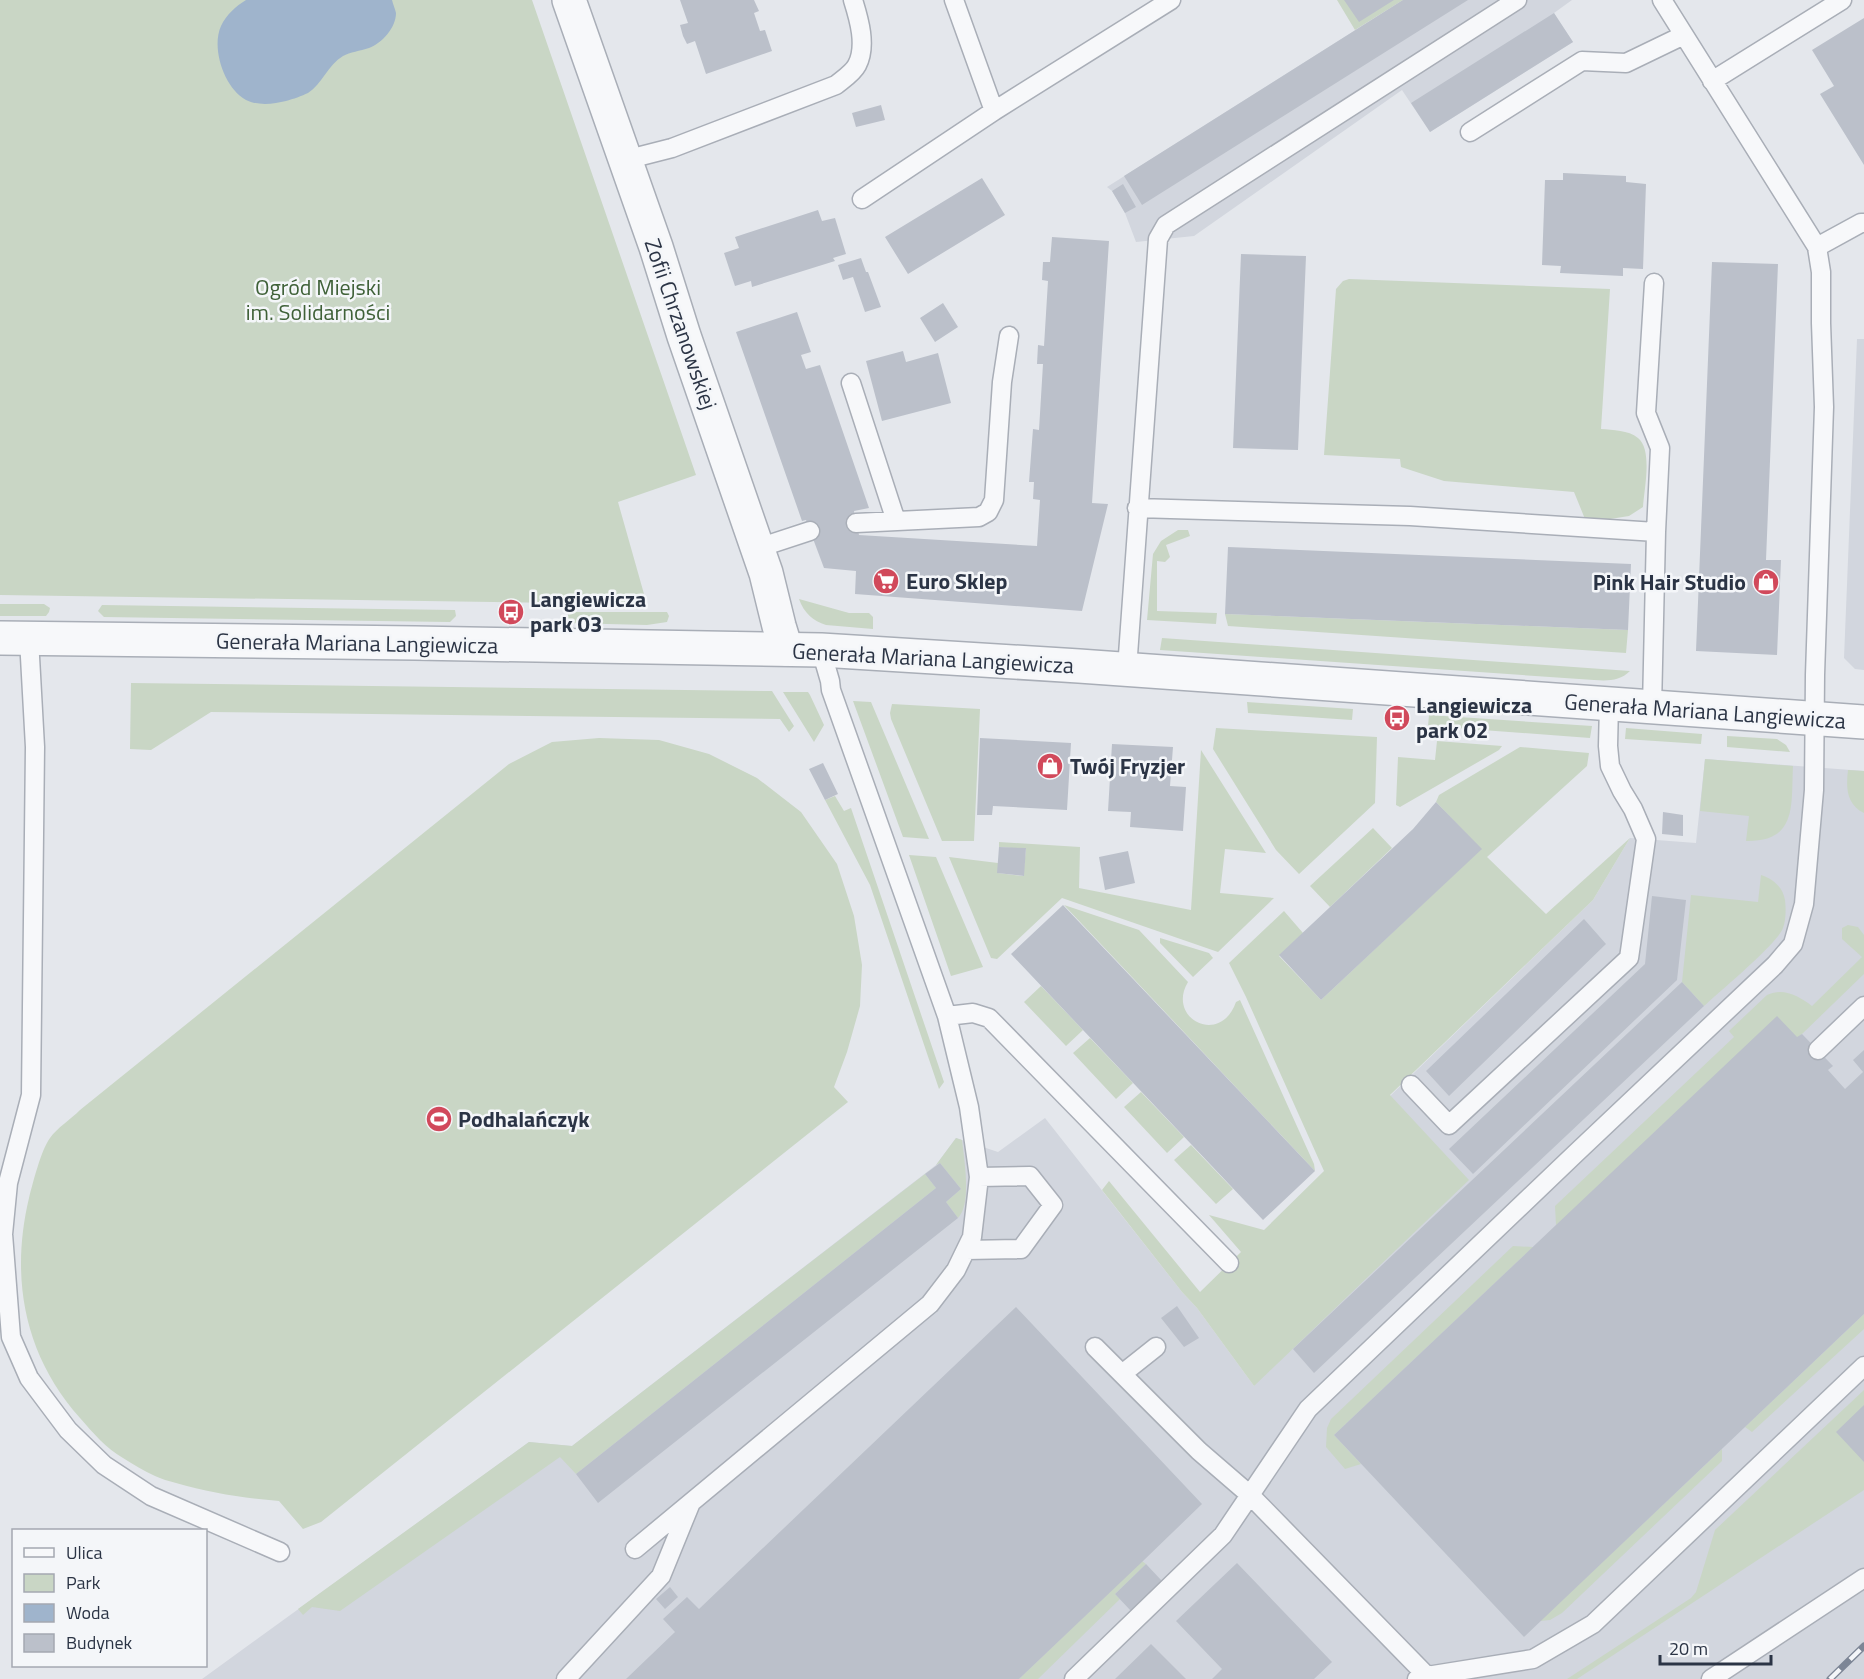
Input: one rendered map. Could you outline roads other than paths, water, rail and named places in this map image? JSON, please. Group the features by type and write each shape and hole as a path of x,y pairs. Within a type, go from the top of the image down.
{"street":[{"name":"Zofii Chrzanowskiej","path":"569,0 758,549 786,650"},
{"name":"Generała Mariana Langiewicza","path":"15,639 821,650 1127,669 1864,722"}],"lane":[{"path":"625,160 672,148 836,85 856,66 862,45 860,20 853,0"},
{"path":"954,0 994,111"},
{"path":"862,199 994,111 1171,0"},
{"path":"1127,669 1158,239 1166,225 1517,0"},
{"path":"1074,1679 1223,1535 1308,1409 1775,965 1793,944 1804,904 1814,790 1815,675 1824,407 1821,272 1817,247 1662,0"},
{"path":"1712,81 1819,6 1842,0"},
{"path":"1470,132 1582,61 1626,63 1684,35"},
{"path":"1817,247 1864,223"},
{"path":"1653,707 1660,448 1646,413 1654,283"},
{"path":"856,523 979,517 988,512 994,500 1002,382 1009,336"},
{"path":"851,383 896,521"},
{"path":"1137,508 1410,516 1656,531"},
{"path":"758,549 810,531"},
{"path":"15,639 35,747 31,1095 8,1184 3,1234 5,1338 29,1378 68,1430 104,1465 151,1496 280,1552"},
{"path":"635,1549 930,1304 956,1270 972,1236 979,1177 969,1107 947,1016 831,690 821,650"},
{"path":"1411,1085 1449,1125 1629,958 1646,839 1610,766 1609,704"},
{"path":"1818,1050 1864,1006"},
{"path":"947,1016 973,1013 989,1018 1229,1263"},
{"path":"966,1250 1021,1250 1053,1206 1030,1176 979,1177"},
{"path":"1095,1347 1199,1451 1250,1495 1422,1677 1533,1659 1593,1624 1864,1366"},
{"path":"1122,1374 1156,1347"},
{"path":"566,1679 661,1576 691,1503"},
{"path":"1711,1679 1864,1578"}],"water":[{"path":"246,0 392,0 396,13 394,24 383,39 374,46 343,56 308,93 281,102 261,104 246,100 231,86 219,56 218,35 221,26 232,11"}],"railway":[{"path":"1830,1679 1864,1646"}],"place":[{"name":"Euro Sklep","path":"886,581"},
{"name":"Pink Hair Studio","path":"1766,582"},
{"name":"Langiewicza park 03","path":"511,612"},
{"name":"Langiewicza park 02","path":"1397,718"},
{"name":"Twój Fryzjer","path":"1050,766"},
{"name":"Podhalańczyk","path":"439,1119"}],"park label":[{"name":"Ogród Miejski im. Solidarności","path":"318,300"}]}
